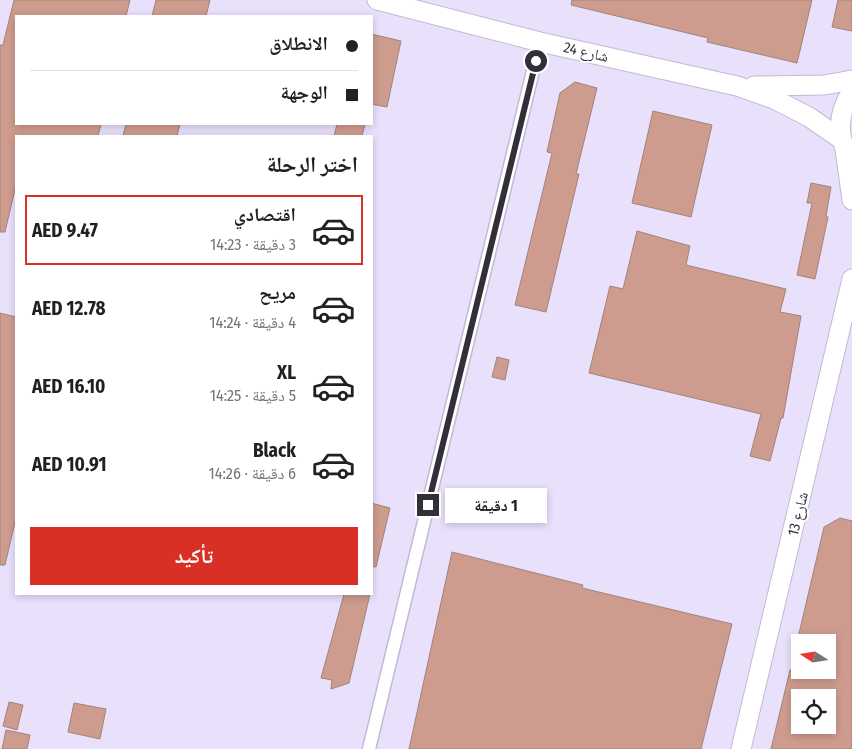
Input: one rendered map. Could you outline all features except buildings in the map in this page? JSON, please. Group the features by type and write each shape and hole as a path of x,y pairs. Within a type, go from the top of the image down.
{"street":[{"name":"شارع 24","path":"377,0 540,42 738,86 792,108 846,149"},
{"path":"369,749 540,42"},
{"name":"شارع 24","path":"738,86 781,87 852,80"},
{"path":"852,91 844,104 840,122 846,149 852,200"},
{"name":"شارع 13","path":"741,749 852,279"}],"route":[{"path":"428,505 536,61"}]}
